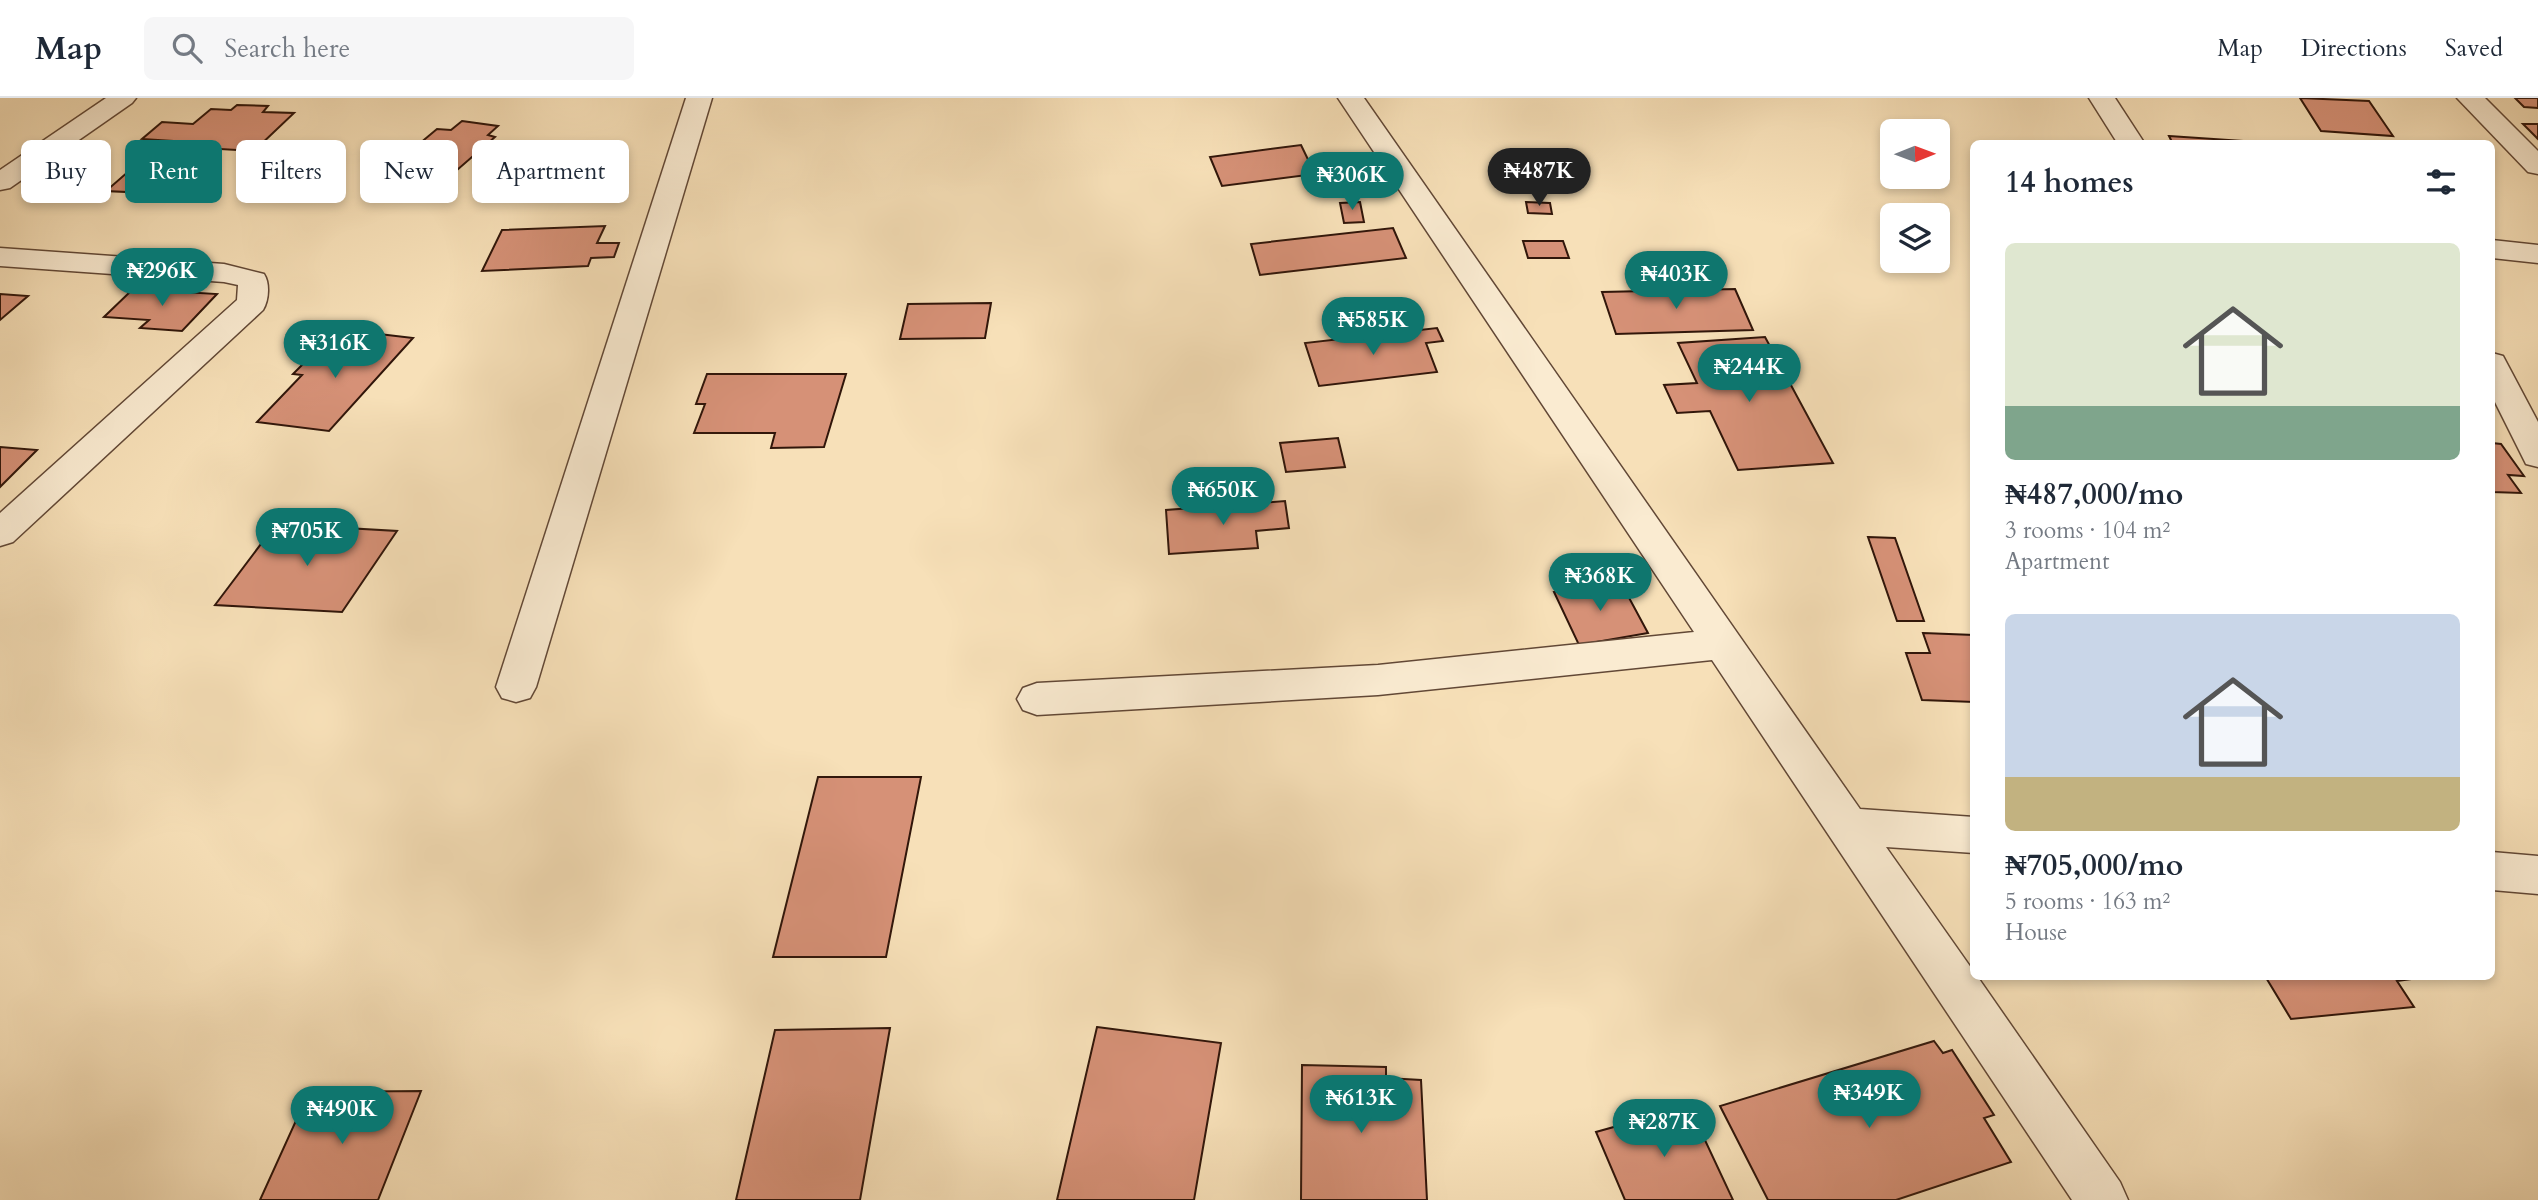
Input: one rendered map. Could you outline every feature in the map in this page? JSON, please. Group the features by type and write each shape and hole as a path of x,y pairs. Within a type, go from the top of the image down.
{"street":[{"path":"0,182 123,98"},
{"path":"516,687 699,98"},
{"path":"1351,98 2102,1200"},
{"path":"2102,98 2129,140"},
{"path":"2470,98 2538,166"},
{"path":"2495,248 2538,254"},
{"path":"0,257 224,273 253,280 252,303 0,533"},
{"path":"2495,369 2538,456"},
{"path":"1037,699 1378,680 1724,644"},
{"path":"1849,826 1970,835"},
{"path":"2495,871 2538,875"}],"building":[{"path":"2300,98 2369,101 2393,136 2321,131"},
{"path":"2515,98 2538,98 2538,108 2524,107"},
{"path":"237,105 268,106 263,112 294,113 266,140 236,140 236,150 222,149 222,140 142,139 162,122 193,124 211,109 231,110"},
{"path":"462,121 498,126 488,135 495,137 492,140 472,140 472,157 458,169 458,140 424,140 437,129 451,130"},
{"path":"2523,124 2538,124 2538,139"},
{"path":"2169,136 2229,140 2171,140"},
{"path":"1301,145 1315,174 1222,186 1210,157"},
{"path":"125,174 125,192 111,191 111,187"},
{"path":"1360,202 1364,222 1344,223 1340,203"},
{"path":"1526,202 1550,203 1552,214 1528,213"},
{"path":"605,226 597,243 619,243 614,257 591,258 588,266 482,271 502,230"},
{"path":"1393,228 1406,258 1260,275 1251,244"},
{"path":"1523,241 1563,241 1569,258 1528,258"},
{"path":"133,289 217,294 182,331 140,328 149,320 104,317"},
{"path":"1735,289 1753,330 1616,334 1602,292"},
{"path":"0,294 28,296 0,320"},
{"path":"991,303 985,338 900,339 908,304"},
{"path":"1437,328 1443,341 1426,343 1437,372 1319,386 1305,343"},
{"path":"345,330 413,338 329,431 257,422 302,375 293,374 315,352 324,353"},
{"path":"1765,337 1833,463 1738,470 1710,411 1677,413 1664,385 1697,383 1678,343"},
{"path":"707,374 846,374 824,447 771,448 775,433 694,433 705,404 696,404"},
{"path":"1338,438 1345,467 1286,472 1280,443"},
{"path":"2495,443 2501,444 2524,476 2508,475 2521,493 2495,492"},
{"path":"0,447 37,450 0,487"},
{"path":"1285,501 1289,528 1256,531 1258,548 1169,554 1166,510"},
{"path":"276,524 397,531 342,612 215,605"},
{"path":"1868,537 1895,538 1924,621 1897,621"},
{"path":"1620,581 1648,633 1579,645 1554,592"},
{"path":"1923,633 1970,635 1970,702 1922,700 1906,653 1930,653"},
{"path":"818,777 921,777 886,957 773,957"},
{"path":"2267,980 2404,980 2397,981 2414,1007 2291,1019"},
{"path":"1097,1027 1221,1043 1194,1200 1057,1200"},
{"path":"890,1028 860,1200 736,1200 775,1030"},
{"path":"1934,1041 1943,1053 1952,1050 1994,1115 1984,1118 2011,1162 1896,1200 1768,1200 1720,1106"},
{"path":"1302,1065 1386,1067 1386,1078 1421,1080 1427,1200 1301,1200"},
{"path":"421,1091 378,1200 260,1200 309,1092"},
{"path":"1689,1106 1733,1200 1625,1200 1596,1132"}]}
